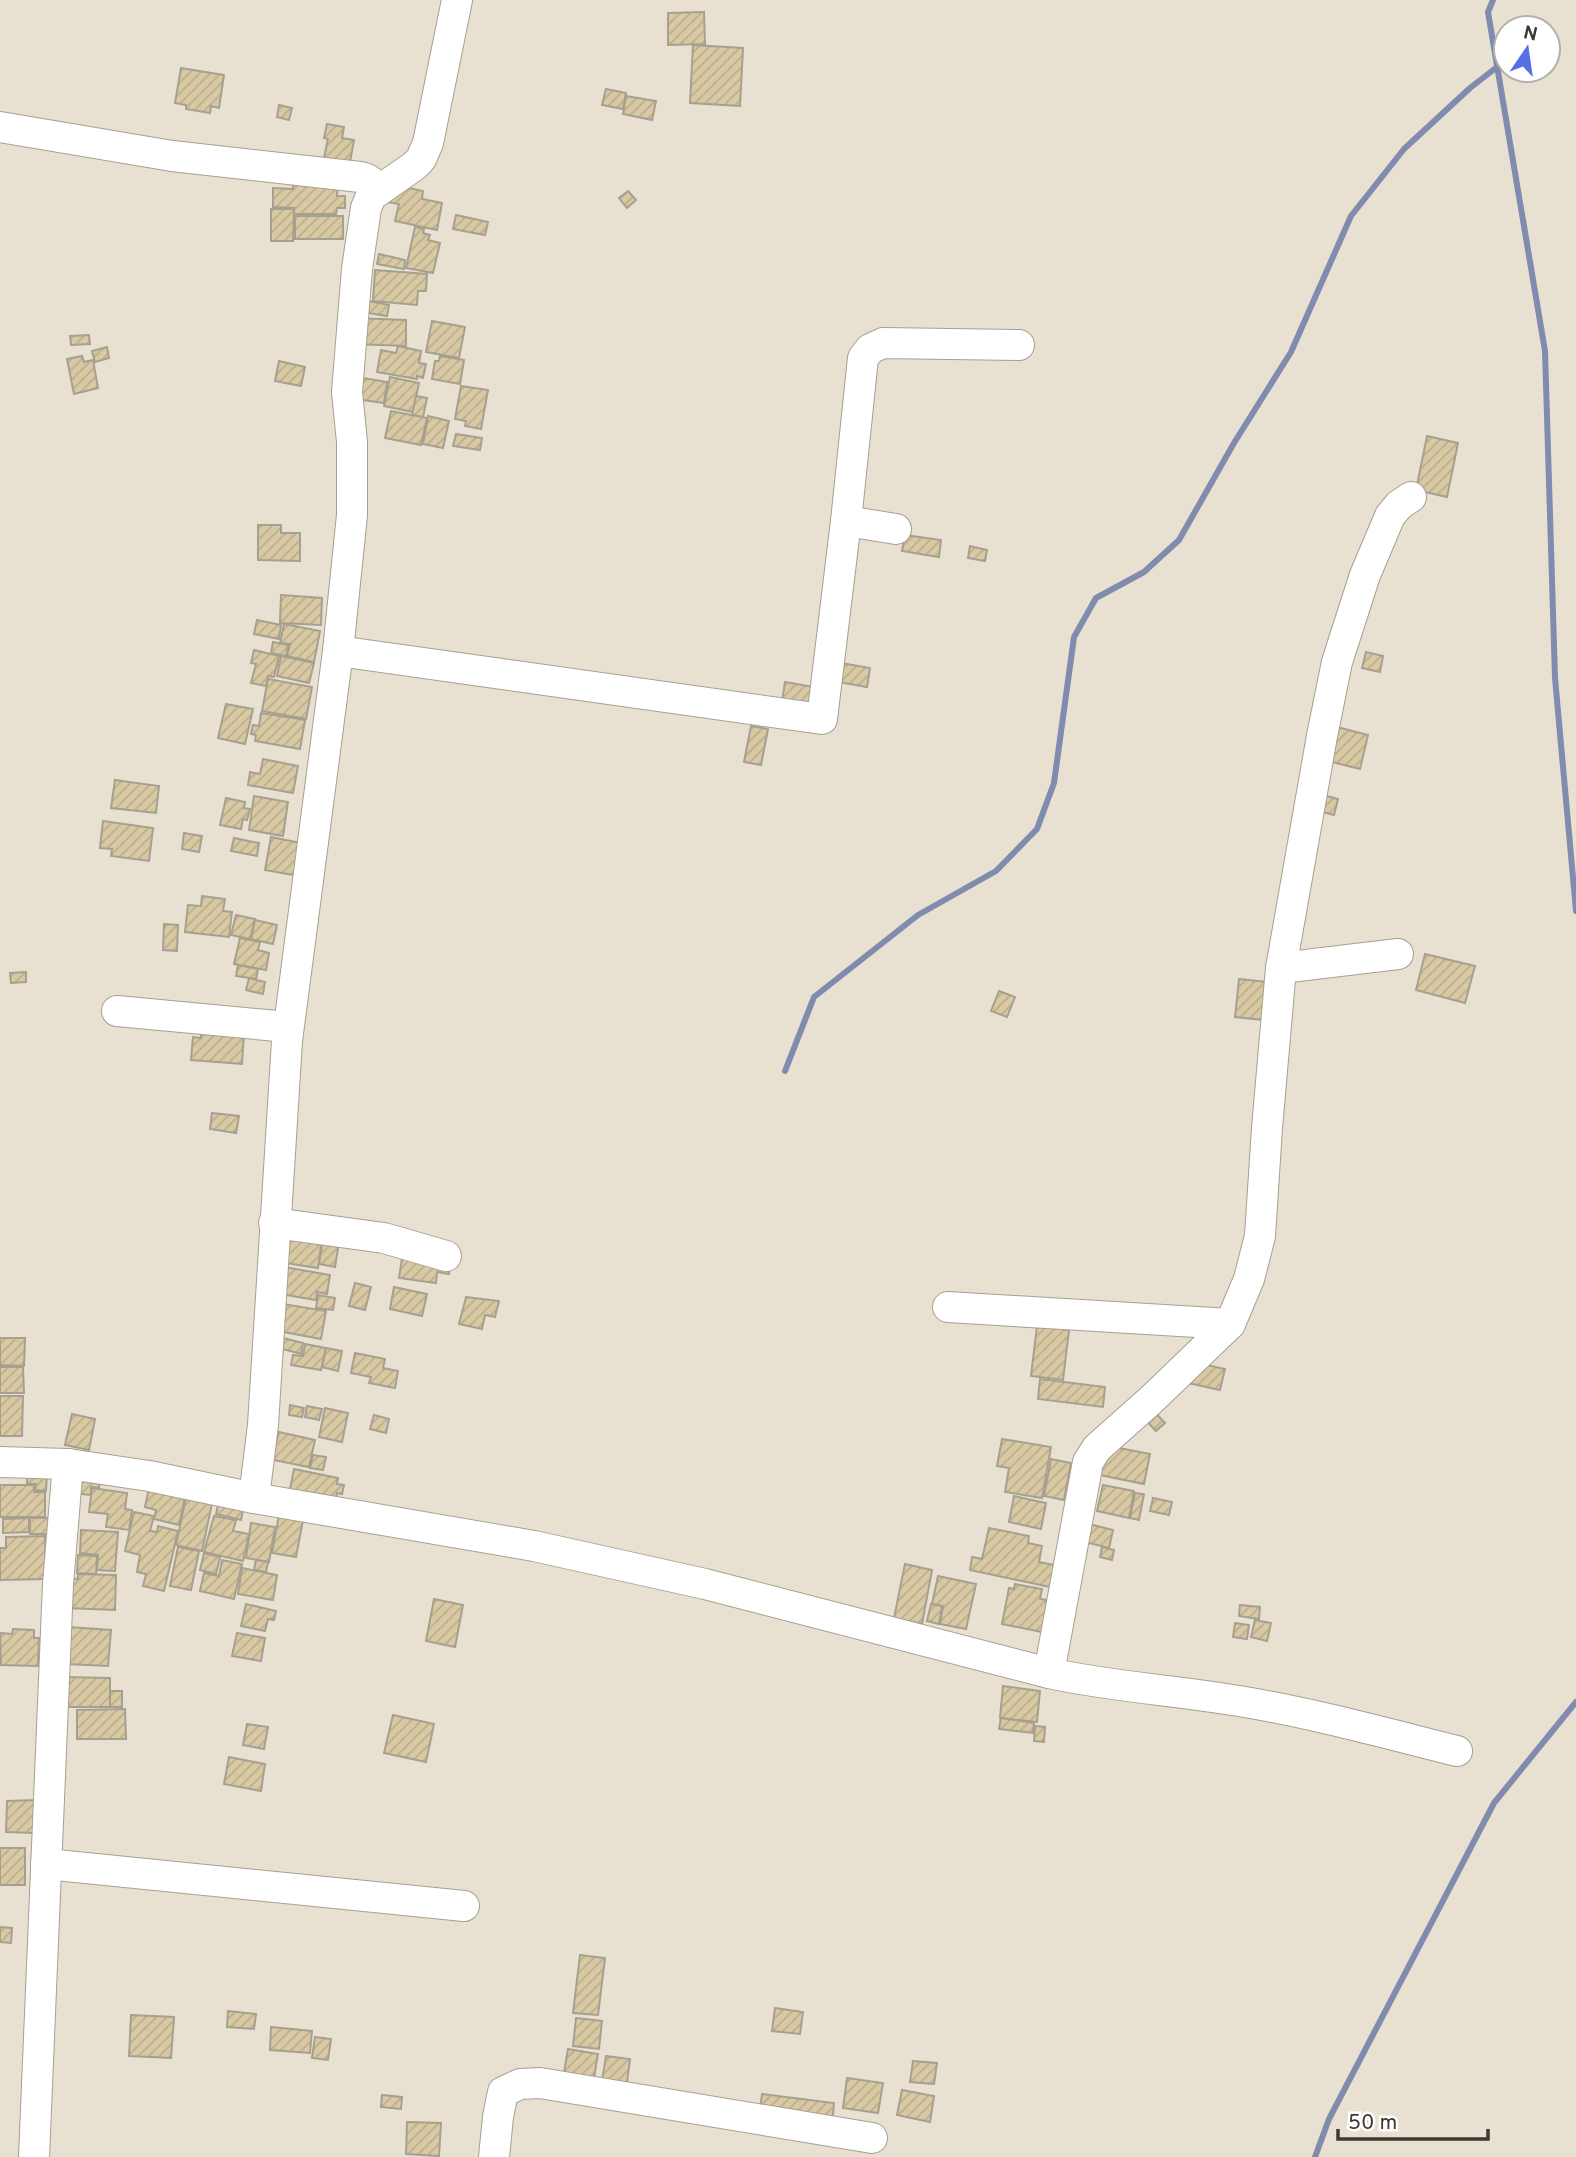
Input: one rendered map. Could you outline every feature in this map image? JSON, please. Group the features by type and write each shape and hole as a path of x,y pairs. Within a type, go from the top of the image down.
{"street":[{"path":"254,1498 263,1425 274,1223 289,1027 338,652 352,515 352,442 346,392 357,269 366,208 371,196 414,166 421,159 428,143 457,0"},
{"path":"0,127 172,156 360,177 381,189"},
{"path":"338,652 822,719 863,358 870,349 883,343 1019,345"},
{"path":"1049,1673 1088,1462 1097,1448 1230,1324 1249,1279 1260,1236 1281,968 1337,662 1364,575 1390,516 1412,496"},
{"path":"846,521 896,529"},
{"path":"1281,968 1398,954"},
{"path":"117,1011 289,1027"},
{"path":"274,1223 384,1238 446,1256"},
{"path":"948,1307 1230,1324"},
{"path":"0,1462 68,1464 149,1476 254,1498 547,1549 705,1584 1049,1673 1092,1682 1239,1701 1338,1721 1457,1751"},
{"path":"34,2157 58,1584 68,1464"},
{"path":"46,1864 464,1906"},
{"path":"494,2157 503,2092 520,2084 540,2083 872,2138"}],"building":[{"path":"704,12 705,44 668,45 668,13"},
{"path":"693,45 743,48 740,106 690,103"},
{"path":"181,68 224,75 219,108 211,106 210,113 186,109 186,105 175,103"},
{"path":"606,89 626,93 623,109 602,105"},
{"path":"626,96 656,101 652,120 623,114"},
{"path":"279,105 292,108 289,120 277,117"},
{"path":"327,124 344,127 342,138 354,140 348,173 322,167 328,139 324,138"},
{"path":"293,179 338,180 337,196 345,196 345,208 337,208 336,214 294,214 294,208 273,207 273,188 293,189"},
{"path":"391,184 423,191 422,199 442,203 437,230 395,221 399,204 387,202"},
{"path":"628,191 636,200 627,208 619,198"},
{"path":"271,209 294,209 293,241 271,241"},
{"path":"456,215 488,222 485,235 453,229"},
{"path":"295,216 343,216 343,239 295,239"},
{"path":"415,227 424,229 423,233 430,235 428,240 440,243 433,273 406,268"},
{"path":"379,254 405,260 404,269 377,264"},
{"path":"375,270 427,274 426,291 418,291 417,305 373,301"},
{"path":"364,300 389,305 387,316 362,312"},
{"path":"355,318 406,320 406,346 354,344"},
{"path":"432,321 465,327 459,358 426,352"},
{"path":"89,335 90,344 71,345 70,336"},
{"path":"398,346 421,351 419,363 426,364 423,378 377,372 381,350 396,353"},
{"path":"107,347 109,358 95,362 92,351"},
{"path":"82,356 84,362 93,360 98,388 74,394 67,359"},
{"path":"440,356 464,360 460,384 432,379 435,361 439,361"},
{"path":"279,361 305,367 301,386 275,381"},
{"path":"351,376 387,382 384,403 348,398"},
{"path":"390,377 419,383 413,412 384,406"},
{"path":"461,386 488,390 481,429 465,426 466,421 455,419"},
{"path":"416,396 427,398 423,417 412,415"},
{"path":"391,411 427,418 421,445 385,438"},
{"path":"428,416 449,421 443,448 423,444"},
{"path":"456,434 482,438 480,450 453,446"},
{"path":"1427,436 1458,443 1447,497 1416,490"},
{"path":"258,525 281,525 281,533 300,533 300,561 258,560"},
{"path":"905,535 941,540 939,557 902,551"},
{"path":"970,546 987,550 985,561 968,558"},
{"path":"281,595 322,598 321,625 280,623"},
{"path":"257,620 281,625 279,639 254,634"},
{"path":"284,624 320,631 314,662 287,656 290,644 280,643"},
{"path":"273,642 288,645 286,656 271,653"},
{"path":"254,650 279,656 274,677 268,676 266,686 251,683 256,664 251,663"},
{"path":"1366,652 1383,656 1380,672 1362,668"},
{"path":"281,656 314,663 309,683 277,676"},
{"path":"841,663 870,668 867,687 838,682"},
{"path":"268,679 312,687 306,719 262,711"},
{"path":"785,682 814,687 811,706 782,701"},
{"path":"226,704 253,709 245,744 218,738"},
{"path":"261,713 305,720 300,749 255,741 256,735 251,734 253,725 259,726"},
{"path":"751,726 768,729 761,765 744,762"},
{"path":"1333,726 1368,735 1360,769 1324,760"},
{"path":"263,759 298,766 293,793 248,785 250,772 260,774"},
{"path":"115,780 159,786 156,813 111,808"},
{"path":"1323,795 1338,799 1334,815 1319,811"},
{"path":"254,796 288,802 283,836 249,830"},
{"path":"226,798 245,802 244,808 250,809 247,820 243,819 241,829 220,825"},
{"path":"103,821 153,828 149,861 111,856 112,849 100,848"},
{"path":"184,833 202,836 199,852 182,849"},
{"path":"271,837 306,844 299,876 265,870"},
{"path":"234,838 259,843 257,856 231,851"},
{"path":"202,896 225,899 223,911 232,912 229,937 185,932 188,905 201,906"},
{"path":"236,915 255,919 250,939 231,935"},
{"path":"255,920 277,925 273,944 251,939"},
{"path":"164,924 178,925 177,951 163,950"},
{"path":"240,938 260,942 258,950 269,953 266,970 234,964"},
{"path":"1425,954 1475,966 1465,1003 1416,990"},
{"path":"238,965 258,969 256,979 236,976"},
{"path":"26,972 26,982 11,983 10,973"},
{"path":"249,978 265,982 263,994 246,990"},
{"path":"1239,979 1276,983 1272,1021 1235,1017"},
{"path":"999,991 1015,997 1007,1017 991,1011"},
{"path":"201,1030 244,1033 242,1064 191,1060 193,1037 201,1038"},
{"path":"212,1113 239,1116 236,1133 210,1129"},
{"path":"284,1233 322,1239 318,1268 279,1262"},
{"path":"323,1239 339,1242 335,1267 319,1264"},
{"path":"403,1252 451,1259 449,1274 437,1272 436,1283 399,1278"},
{"path":"284,1267 330,1275 327,1294 317,1292 316,1300 280,1294"},
{"path":"355,1283 371,1287 365,1310 349,1306"},
{"path":"394,1287 427,1294 422,1316 390,1309"},
{"path":"318,1295 335,1298 333,1310 316,1308"},
{"path":"466,1297 499,1301 495,1317 485,1315 482,1329 459,1324"},
{"path":"283,1304 326,1311 321,1339 278,1331"},
{"path":"1037,1326 1069,1330 1063,1380 1031,1376"},
{"path":"275,1336 303,1343 301,1354 283,1349 282,1356"},
{"path":"0,1338 25,1338 24,1366 0,1365"},
{"path":"305,1344 326,1348 321,1370 291,1365 293,1355 303,1356"},
{"path":"326,1348 342,1351 338,1371 322,1367"},
{"path":"355,1353 385,1359 383,1368 398,1371 395,1388 369,1383 371,1377 351,1373"},
{"path":"1193,1362 1225,1369 1220,1390 1188,1383"},
{"path":"0,1367 23,1367 24,1393 0,1393"},
{"path":"1040,1379 1105,1387 1103,1407 1038,1399"},
{"path":"0,1396 23,1396 22,1436 0,1436"},
{"path":"290,1405 304,1408 302,1417 289,1415"},
{"path":"307,1406 322,1409 319,1420 305,1417"},
{"path":"325,1408 348,1413 342,1442 319,1437"},
{"path":"1151,1408 1165,1423 1156,1431 1142,1416"},
{"path":"72,1414 95,1419 89,1450 65,1445"},
{"path":"374,1415 389,1419 386,1433 370,1429"},
{"path":"279,1432 315,1440 309,1467 273,1460 266,1440 276,1443"},
{"path":"1002,1439 1051,1447 1042,1498 1005,1492 1009,1468 997,1466"},
{"path":"1109,1446 1150,1454 1144,1484 1095,1474"},
{"path":"313,1455 326,1457 323,1470 310,1468"},
{"path":"1051,1459 1071,1463 1064,1500 1044,1496"},
{"path":"294,1469 338,1478 337,1484 344,1485 342,1494 337,1493 335,1504 289,1494"},
{"path":"27,1473 47,1474 46,1491 35,1490 36,1484 27,1484"},
{"path":"71,1478 100,1480 99,1488 91,1487 91,1495 70,1493"},
{"path":"150,1483 186,1492 179,1525 154,1519 156,1510 145,1507"},
{"path":"0,1485 34,1485 34,1492 45,1492 45,1517 0,1517"},
{"path":"1103,1485 1134,1491 1129,1518 1097,1511"},
{"path":"92,1488 127,1493 125,1509 132,1510 129,1530 106,1527 108,1514 89,1512"},
{"path":"188,1488 214,1494 202,1551 176,1545"},
{"path":"1135,1493 1144,1494 1139,1520 1130,1518"},
{"path":"220,1496 245,1501 241,1520 216,1514"},
{"path":"1014,1496 1046,1503 1041,1529 1009,1522"},
{"path":"1153,1498 1172,1502 1169,1515 1150,1511"},
{"path":"134,1512 154,1516 150,1531 157,1532 158,1526 178,1531 164,1591 143,1586 146,1574 137,1572 140,1555 125,1551"},
{"path":"279,1515 303,1520 296,1557 272,1553"},
{"path":"214,1516 236,1520 233,1531 249,1534 243,1561 204,1552"},
{"path":"29,1518 29,1532 3,1533 3,1519"},
{"path":"30,1518 48,1518 48,1534 30,1534"},
{"path":"251,1523 275,1527 269,1562 246,1558"},
{"path":"1085,1523 1113,1530 1109,1548 1081,1541"},
{"path":"989,1528 1029,1536 1028,1543 1042,1546 1039,1562 1054,1565 1050,1587 970,1570 972,1557 982,1559"},
{"path":"81,1530 118,1532 115,1571 97,1570 98,1555 80,1553"},
{"path":"45,1536 46,1579 0,1580 0,1548 6,1548 6,1537"},
{"path":"178,1547 199,1551 191,1590 170,1586"},
{"path":"1102,1547 1114,1550 1112,1560 1100,1557"},
{"path":"204,1553 220,1557 216,1574 200,1570"},
{"path":"78,1555 97,1556 96,1574 77,1573"},
{"path":"222,1560 242,1564 234,1599 200,1591 204,1573 219,1576"},
{"path":"256,1560 268,1562 266,1572 254,1570"},
{"path":"905,1564 932,1570 922,1624 894,1618"},
{"path":"242,1568 277,1575 273,1600 238,1594"},
{"path":"78,1574 116,1575 115,1610 65,1608 66,1578 78,1579"},
{"path":"938,1576 976,1584 966,1629 940,1624 943,1606 932,1604"},
{"path":"1015,1584 1042,1589 1040,1599 1047,1600 1042,1632 1002,1624 1009,1588 1014,1589"},
{"path":"434,1599 463,1605 455,1647 426,1641"},
{"path":"246,1604 276,1611 274,1620 268,1619 265,1631 241,1626"},
{"path":"931,1604 942,1606 939,1624 927,1621"},
{"path":"1240,1605 1260,1607 1259,1619 1239,1616"},
{"path":"1255,1620 1271,1623 1267,1641 1251,1637"},
{"path":"1235,1623 1249,1625 1247,1639 1233,1637"},
{"path":"69,1627 111,1630 108,1666 66,1664"},
{"path":"13,1629 34,1630 34,1638 39,1638 38,1666 1,1665 0,1633 12,1634"},
{"path":"237,1633 265,1638 261,1661 232,1656"},
{"path":"65,1677 110,1678 110,1707 65,1707"},
{"path":"1003,1686 1040,1691 1037,1722 1000,1718"},
{"path":"110,1691 122,1691 122,1707 110,1707"},
{"path":"125,1709 126,1739 77,1739 77,1710"},
{"path":"393,1715 434,1724 426,1762 384,1753"},
{"path":"1001,1718 1034,1723 1033,1733 999,1729"},
{"path":"247,1724 268,1727 264,1749 243,1745"},
{"path":"1035,1726 1045,1727 1044,1742 1034,1741"},
{"path":"229,1757 265,1764 261,1791 224,1784"},
{"path":"36,1800 35,1833 6,1832 7,1801"},
{"path":"0,1848 25,1848 25,1885 0,1885"},
{"path":"0,1927 12,1928 11,1943 0,1942"},
{"path":"580,1955 605,1958 598,2015 573,2013"},
{"path":"775,2008 803,2012 800,2034 772,2031"},
{"path":"228,2011 256,2014 254,2029 227,2027"},
{"path":"131,2015 174,2017 171,2058 129,2056"},
{"path":"576,2018 602,2021 599,2049 573,2046"},
{"path":"271,2027 312,2031 310,2053 270,2050"},
{"path":"315,2037 331,2039 328,2060 312,2058"},
{"path":"568,2049 598,2054 593,2084 563,2078"},
{"path":"606,2056 630,2059 626,2090 601,2087"},
{"path":"913,2061 937,2063 934,2084 910,2082"},
{"path":"847,2078 883,2083 878,2113 843,2108"},
{"path":"902,2090 934,2096 930,2122 897,2115"},
{"path":"762,2094 834,2103 832,2126 759,2117"},
{"path":"382,2095 402,2097 401,2109 381,2107"},
{"path":"407,2122 441,2123 439,2156 406,2154"}],"waterway":[{"path":"1493,0 1488,12 1545,351 1555,678 1576,911"},
{"path":"785,1071 814,997 918,915 996,871 1037,829 1054,783 1074,637 1096,598 1144,572 1179,540 1234,443 1291,352 1351,216 1404,149 1492,71"},
{"path":"1315,2157 1329,2119 1494,1803 1576,1702"}]}
